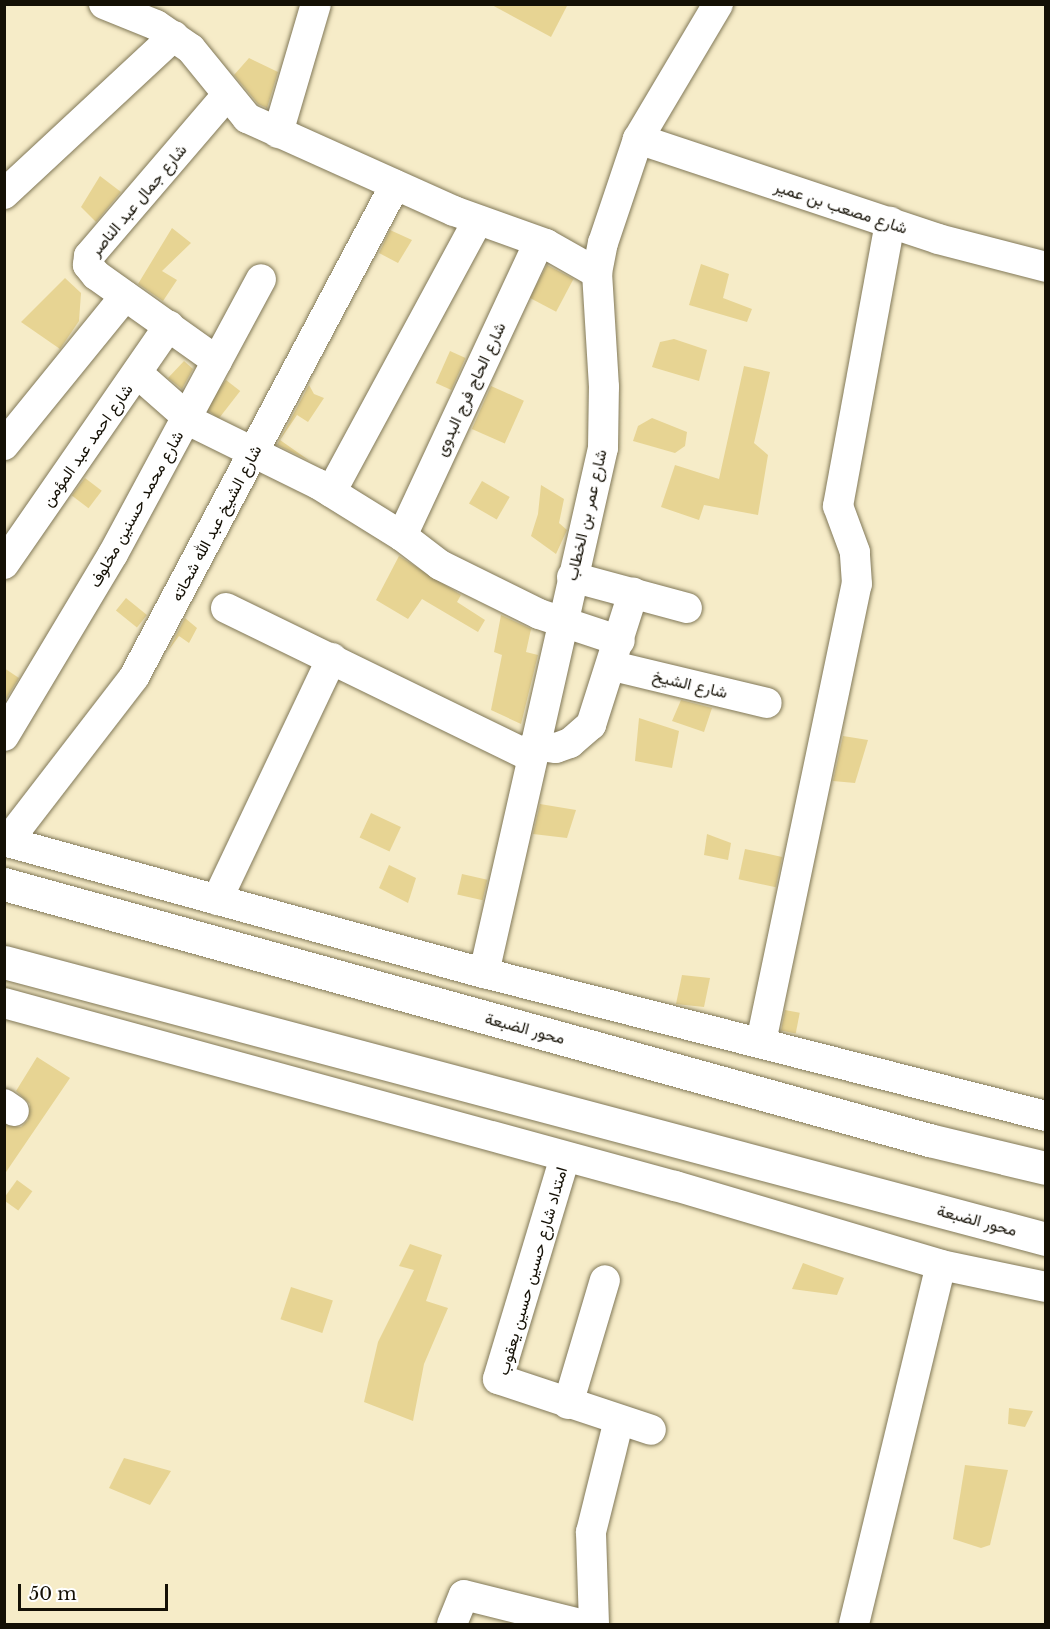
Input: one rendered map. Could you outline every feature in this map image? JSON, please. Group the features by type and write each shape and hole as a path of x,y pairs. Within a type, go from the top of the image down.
{"highway":[{"name":"محور الضبعة","path":"4,884 906,1133 1046,1168"},
{"name":"محور الضبعة","path":"4,962 1046,1239"}],"street":[{"path":"104,4 164,22 191,49 226,95 247,118 395,185 478,220 539,242 597,273"},
{"path":"278,133 316,4"},
{"name":"شارع عمر بن الخطاب","path":"484,973 560,621 603,448 604,387 597,273 603,243 638,139 718,4"},
{"path":"4,194 164,22"},
{"name":"شارع جمال عبد الناصر","path":"217,360 90,270 89,256 226,95"},
{"name":"شارع مصعب بن عمير","path":"638,139 938,239 1046,267"},
{"name":"شارع الشيخ عبد الله شحاته","path":"6,841 134,677 395,185"},
{"path":"331,492 478,220"},
{"path":"761,1042 856,585 855,552 838,506 890,222"},
{"name":"شارع الحاج فرج البدوى","path":"402,536 539,242"},
{"name":"شارع محمد حسنين مخلوف","path":"4,736 113,554 261,279"},
{"path":"4,445 125,296"},
{"name":"شارع احمد عبد المؤمن","path":"4,564 168,326"},
{"name":"شارع الشيخ","path":"136,373 202,428 331,492 402,536 440,565 516,604 560,621 616,654 766,703"},
{"path":"572,577 687,608"},
{"path":"226,608 533,751 556,748 582,735 597,712 633,593"},
{"path":"217,900 332,658"},
{"path":"6,841 484,973 1046,1116"},
{"path":"4,1003 565,1157 941,1265 1046,1287"},
{"name":"امتداد شارع حسين حسين يعقوب","path":"565,1157 499,1375 503,1384 568,1404"},
{"path":"854,1624 941,1265"},
{"path":"605,1280 568,1404 651,1430"},
{"path":"594,1624 591,1532 619,1420"},
{"path":"452,1624 464,1595 514,1617 580,1624"}],"building":[{"path":"490,4 568,4 551,37"},
{"path":"249,58 278,72 267,108 258,104 234,75"},
{"path":"100,176 121,192 96,222 81,207"},
{"path":"172,228 191,243 162,271 177,280 163,301 138,284"},
{"path":"390,230 412,240 398,263 379,253"},
{"path":"701,264 729,274 723,298 752,309 747,322 689,305"},
{"path":"547,265 573,279 556,312 530,298"},
{"path":"65,278 81,293 79,321 60,349 21,322"},
{"path":"674,339 707,350 699,381 652,367 660,342"},
{"path":"450,351 466,358 451,390 436,383"},
{"path":"184,361 193,369 182,389 168,378"},
{"path":"744,366 770,372 754,443 768,455 758,515 704,505 699,520 661,507 675,465 719,479"},
{"path":"226,380 240,391 219,419 204,408"},
{"path":"309,385 314,394 324,398 308,422 297,415 280,440 310,461 277,445"},
{"path":"491,386 524,401 505,444 472,429"},
{"path":"652,418 687,432 685,446 675,453 633,441 638,426"},
{"path":"85,478 102,491 89,508 72,496"},
{"path":"482,481 510,497 497,520 469,504"},
{"path":"541,485 564,499 559,523 567,530 556,554 531,536 538,514"},
{"path":"399,556 461,595 457,602 485,620 478,632 422,599 408,619 376,600"},
{"path":"126,598 147,615 137,627 116,610"},
{"path":"501,615 531,629 526,652 538,655 521,724 491,710 502,655 494,652"},
{"path":"185,618 197,628 189,643 179,636 168,651"},
{"path":"4,668 19,678 4,702"},
{"path":"681,700 712,708 704,732 672,721"},
{"path":"639,718 679,731 672,768 635,761"},
{"path":"843,736 868,740 855,783 833,781"},
{"path":"540,804 576,810 567,838 533,834"},
{"path":"371,813 401,827 389,851 360,837"},
{"path":"707,834 731,843 728,860 704,855"},
{"path":"745,849 782,857 776,887 739,879"},
{"path":"389,865 416,878 408,903 379,888"},
{"path":"462,874 487,880 483,900 457,894"},
{"path":"682,975 710,978 704,1007 676,1004"},
{"path":"785,1010 800,1013 796,1033 781,1031"},
{"path":"37,1057 70,1078 4,1175 4,1125 21,1127 28,1120 30,1104 16,1091"},
{"path":"17,1180 32,1191 18,1211 4,1200"},
{"path":"410,1244 442,1255 426,1301 448,1308 424,1364 413,1421 364,1402 378,1342 414,1270 399,1266"},
{"path":"803,1263 844,1278 837,1295 792,1289"},
{"path":"291,1287 333,1301 322,1333 280,1319"},
{"path":"1009,1408 1033,1411 1025,1427 1008,1424"},
{"path":"124,1458 171,1471 150,1505 109,1488"},
{"path":"965,1465 1008,1470 990,1545 981,1548 953,1539"}]}
